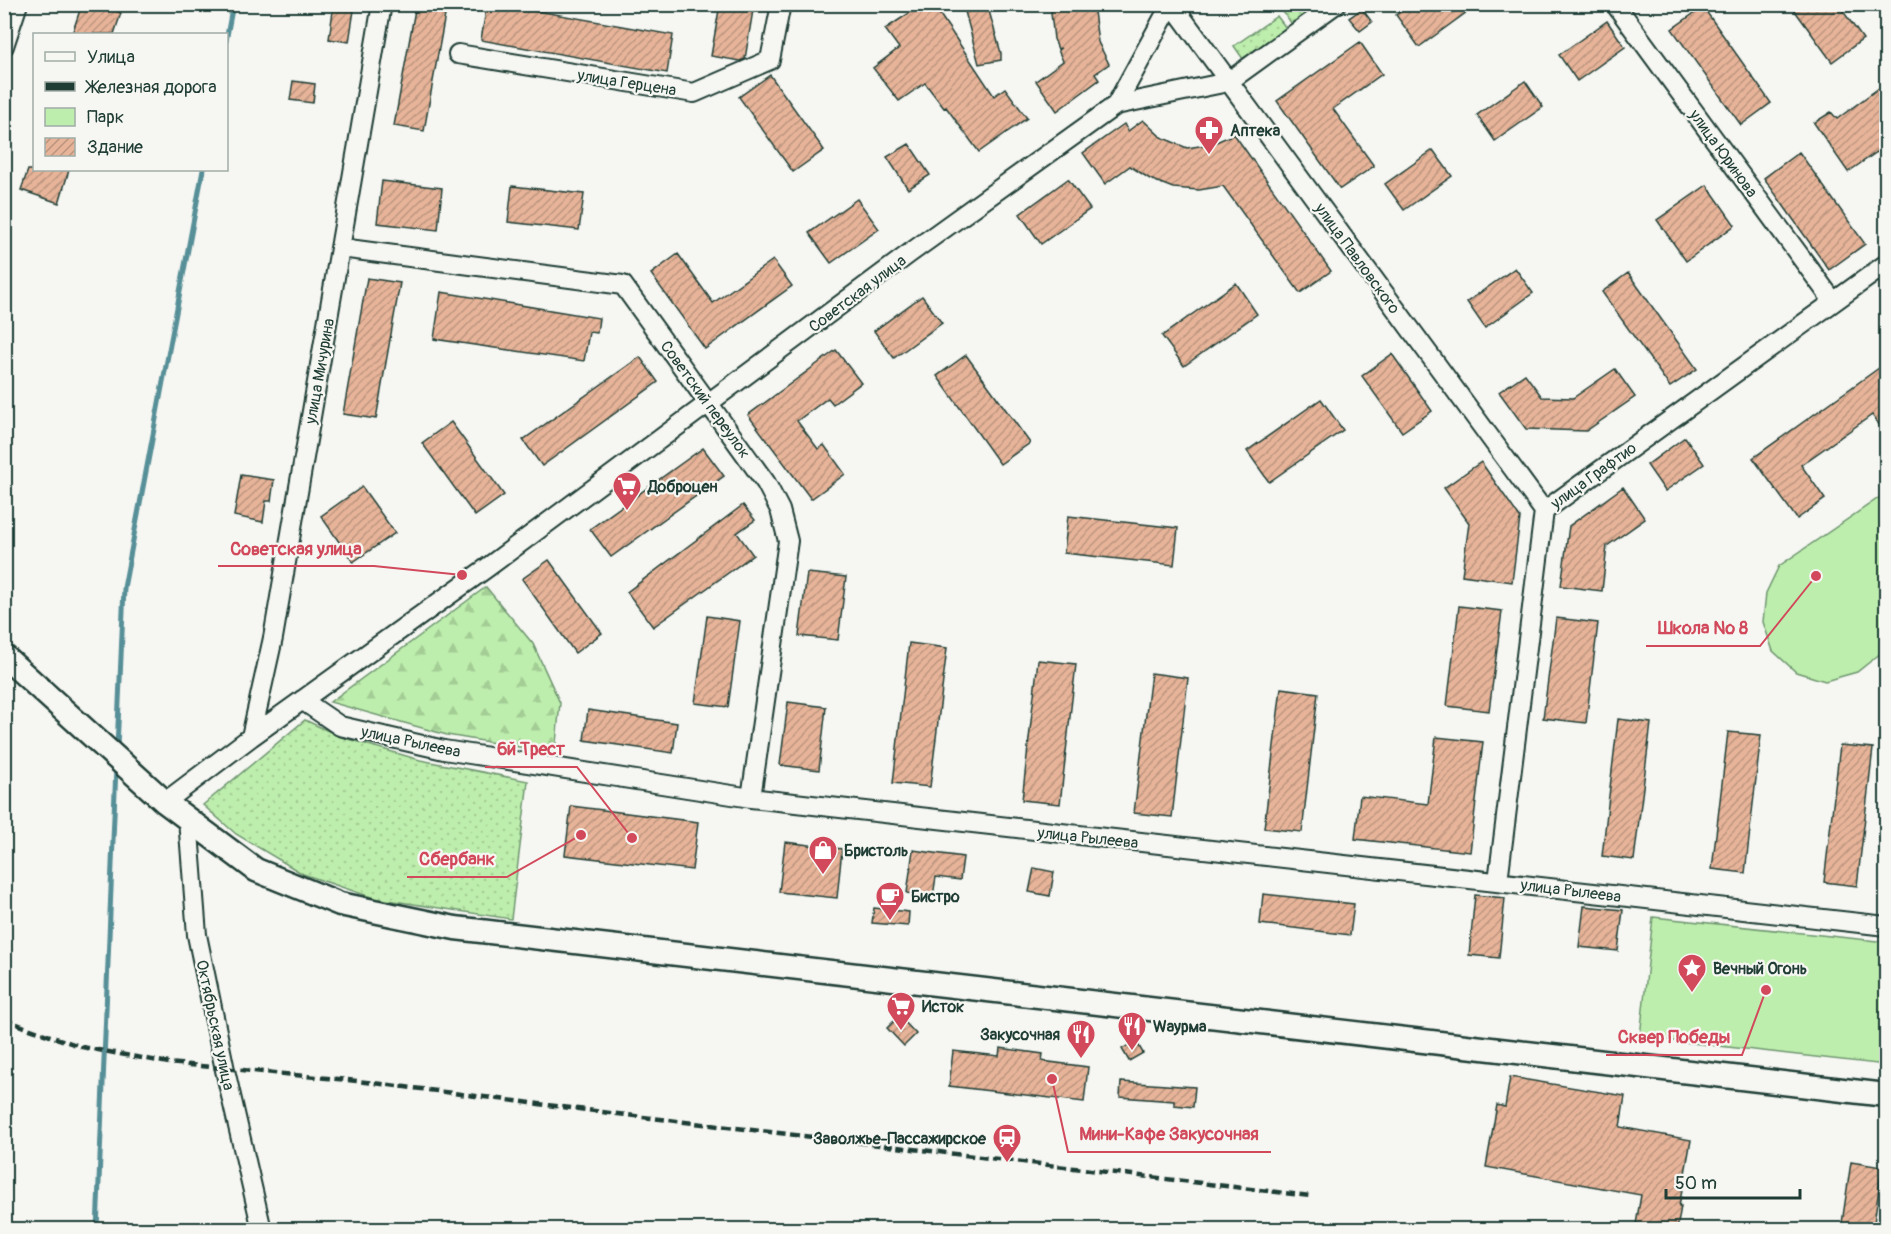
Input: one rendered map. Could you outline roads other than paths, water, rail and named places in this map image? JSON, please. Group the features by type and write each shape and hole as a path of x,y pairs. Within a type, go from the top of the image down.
{"main road":[{"path":"4,656 165,802 256,870 340,904 455,928 1887,1095"}],"street":[{"path":"4,46 18,4"},
{"name":"улица Мичурина","path":"251,737 273,638 382,4"},
{"name":"улица Герцена","path":"458,54 694,93 770,60 782,4"},
{"path":"1116,105 1171,4"},
{"name":"улица Павловского","path":"1171,4 1544,511"},
{"path":"1116,105 1228,82 1336,4"},
{"name":"улица Юринова","path":"1615,4 1833,301"},
{"name":"Советская улица","path":"165,802 251,737 488,567 910,253 1116,105"},
{"name":"Советский переулок","path":"341,248 623,285 766,483 780,510 788,540 751,798"},
{"name":"улица Графтио","path":"1498,881 1544,511 1887,264"},
{"name":"улица Рылеева","path":"302,700 340,726 444,750 751,798 1887,926"},
{"name":"Октябрьская улица","path":"188,819 197,935 262,1230"}],"waterway":[{"path":"228,33 233,4"},
{"path":"117,748 124,588 203,171"},
{"path":"97,1230 116,767"}],"railway":[{"path":"4,1019 82,1047 169,1063 358,1081 1310,1196"}],"place":[{"name":"Аптека","path":"1209,156"},
{"name":"Доброцен","path":"627,512"},
{"name":"Советская улица","path":"462,575"},
{"name":"Школа № 8","path":"1816,576"},
{"name":"Сбербанк","path":"581,835"},
{"name":"6й Трест","path":"632,838"},
{"name":"Бристоль","path":"823,876"},
{"name":"Бистро","path":"890,922"},
{"name":"Сквер Победы","path":"1766,990"},
{"name":"Вечный Огонь","path":"1692,994"},
{"name":"Исток","path":"901,1032"},
{"name":"Wаурма","path":"1132,1052"},
{"name":"Закусочная","path":"1081,1060"},
{"name":"Мини-Кафе Закусочная","path":"1052,1079"},
{"name":"Заволжье-Пассажирское","path":"1007,1164"}]}
